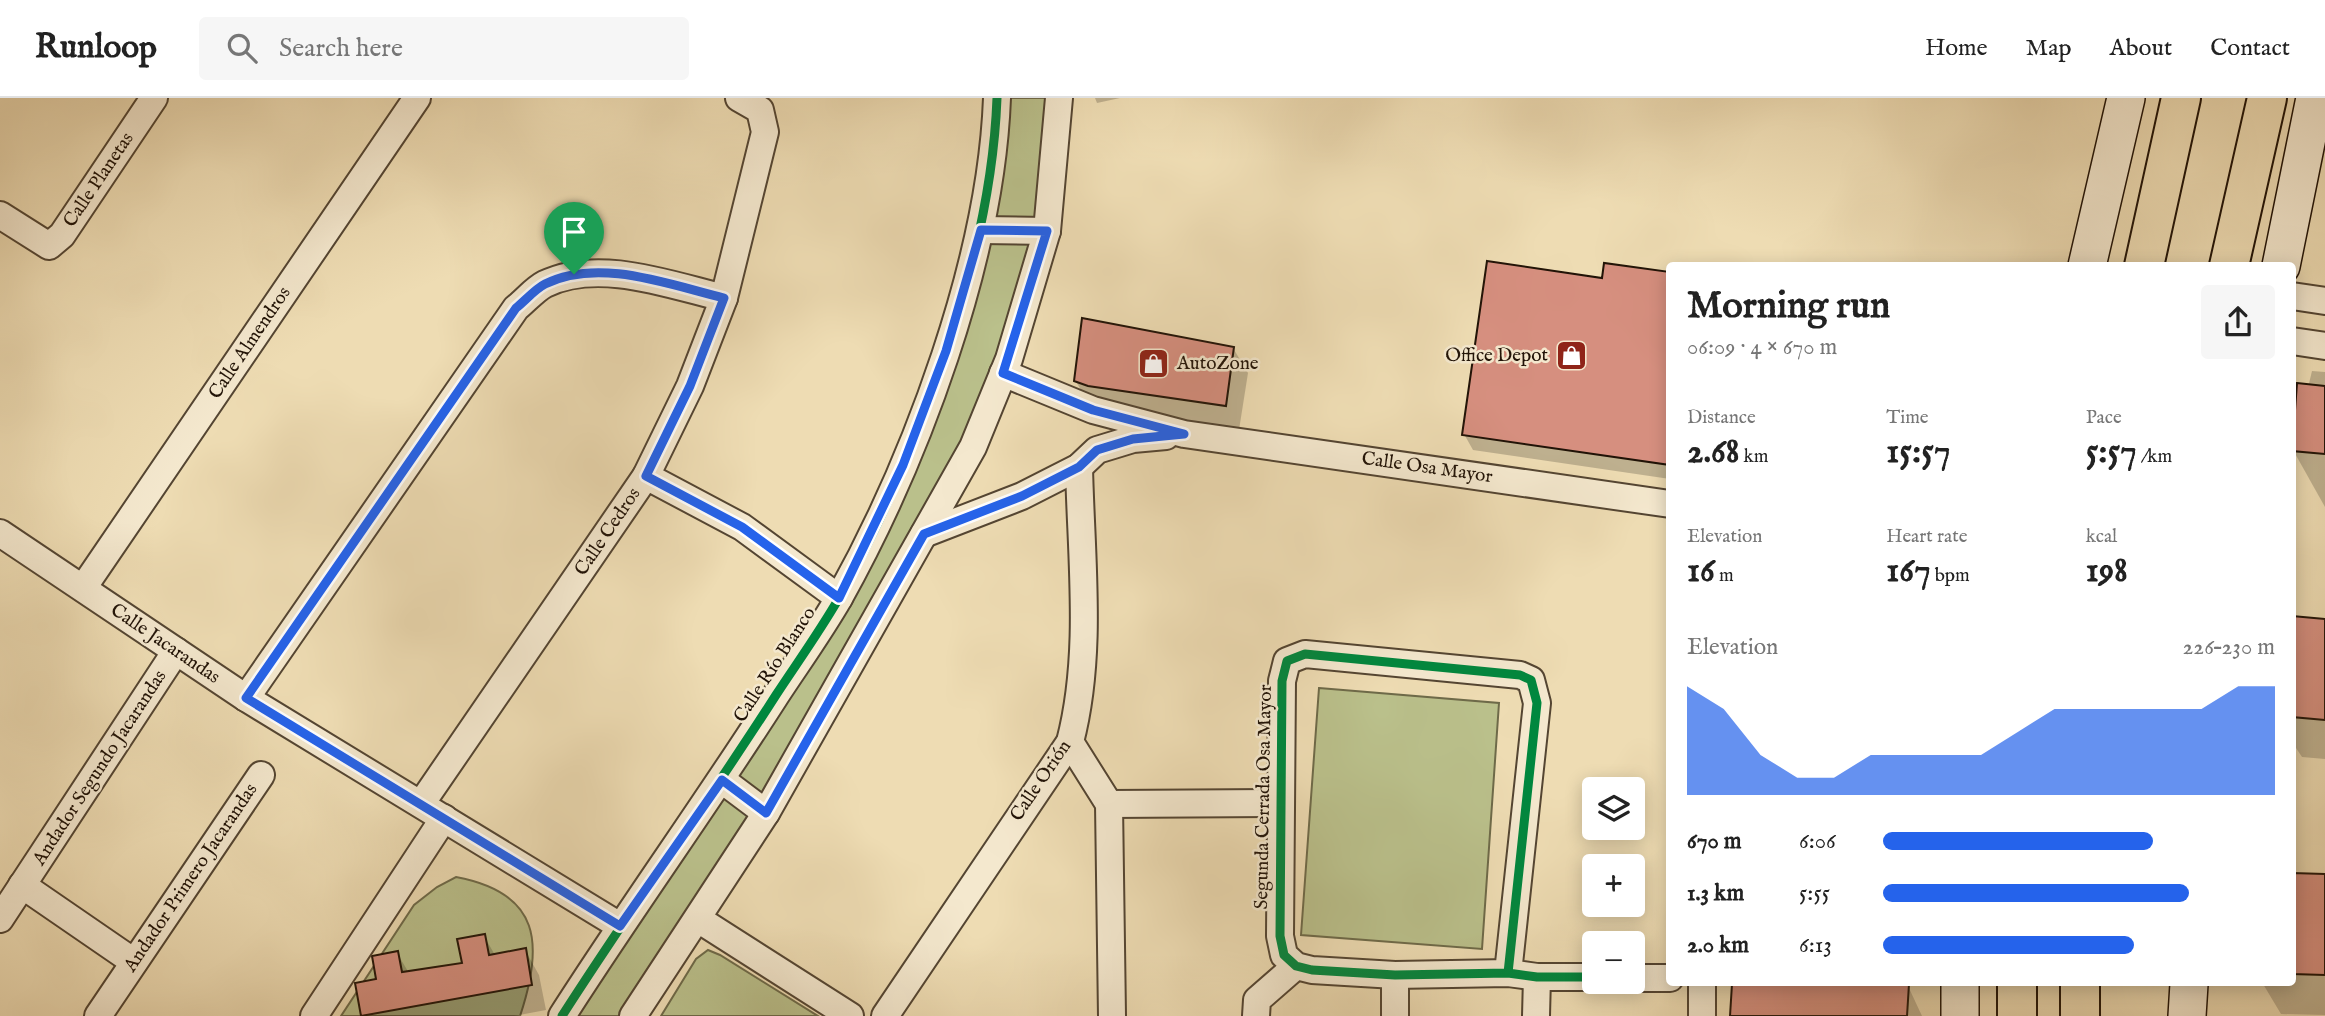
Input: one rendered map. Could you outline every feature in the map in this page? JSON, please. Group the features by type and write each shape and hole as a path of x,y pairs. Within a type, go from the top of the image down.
{"main road":[{"path":"2145,262 2181,98"},
{"path":"2230,262 2267,98"},
{"path":"2017,986 2017,1016"},
{"path":"2080,986 2080,1016"}],"street":[{"name":"Calle Planetas","path":"0,215 49,246 62,235 155,98"},
{"name":"Calle Almendros","path":"83,588 417,98"},
{"name":"Calle Río Blanco","path":"562,1016 620,926 722,780 839,598 903,465 946,351 981,230 996,98"},
{"path":"633,1016 766,813 973,447 1003,373 1047,231 1059,98"},
{"path":"2088,262 2126,98"},
{"path":"2282,262 2315,98"},
{"name":"Calle Cedros","path":"421,804 646,476 690,386 724,298 765,132 750,104"},
{"path":"981,230 1047,231"},
{"path":"246,698 516,308 544,285 574,274 640,278 724,298"},
{"path":"2296,297 2325,301"},
{"path":"2296,342 2325,346"},
{"name":"Calle Osa Mayor","path":"1003,373 1093,410 1184,434 1666,503"},
{"name":"Calle Osa Mayor","path":"924,534 1022,496 1079,467 1097,450 1121,443 1184,434"},
{"name":"Calle Orión","path":"885,1016 1070,742 1080,704 1083,670 1079,467"},
{"path":"646,476 742,527 839,598"},
{"name":"Calle Jacarandas","path":"0,533 246,698 620,926"},
{"name":"Andador Segundo Jacarandas","path":"0,919 176,651"},
{"name":"Segunda Cerrada Osa Mayor","path":"1296,966 1284,955 1279,936 1282,681 1287,661 1305,654 1520,675 1531,680 1537,703 1508,974"},
{"path":"1070,742 1109,804 1112,1016"},
{"name":"Andador Primero Jacarandas","path":"98,1016 261,775"},
{"path":"722,780 766,813"},
{"name":"Segunda Cerrada Osa Mayor","path":"1109,804 1280,803"},
{"path":"314,1016 444,818"},
{"path":"22,885 134,962"},
{"path":"698,919 850,1016"},
{"path":"1256,1016 1257,1000 1296,966 1312,970 1395,975 1508,974 1582,977"},
{"path":"1395,975 1395,1016"},
{"path":"1536,1016 1537,977"},
{"path":"1645,978 1666,978"},
{"path":"1702,986 1702,1016"},
{"path":"1960,986 1960,1016"},
{"path":"2187,1016 2189,986"}],"green space":[{"path":"1007,98 1047,98 1036,220 998,357 963,442 763,797 619,1016 575,1016 738,777 956,354 990,242"},
{"path":"1319,688 1499,703 1482,949 1301,935"},
{"path":"456,877 484,885 505,895 520,909 529,926 533,945 532,966 520,1016 341,1016 414,905 437,887"},
{"path":"708,950 818,1016 661,1016 696,959"}],"building":[{"name":"Office Depot","path":"1487,261 1602,278 1604,263 1666,271 1666,464 1462,435"},
{"name":"AutoZone","path":"1082,318 1234,347 1226,406 1088,386 1074,381"},
{"path":"2297,383 2325,386 2325,454 2296,451"},
{"path":"2296,616 2325,619 2325,720 2296,717"},
{"path":"2296,873 2325,874 2325,975 2296,974"},
{"path":"485,934 489,955 526,948 532,985 361,1016 355,983 376,979 372,956 398,951 402,972 462,963 457,939"},
{"path":"1732,986 1909,986 1907,1016 1730,1016"}],"cycle path":[{"path":"562,1016 816,635 868,543 922,421 965,290 981,224 992,160 997,98"},
{"path":"1305,654 1520,675 1531,680 1537,703 1508,973 1395,975 1312,970 1296,966 1284,955 1280,936 1282,681 1287,661 1305,654"},
{"path":"1508,973 1537,977 1582,977"}],"place":[{"name":"Office Depot","path":"1571,356"},
{"name":"AutoZone","path":"1154,364"}],"route":[{"path":"981,230 1047,231 1003,373 1093,410 1184,434 1133,439 1097,450 1079,467 1022,496 924,534 766,813 722,780 620,926 246,698 516,308 544,285 574,274 640,278 724,298 690,386 646,476 742,527 839,598 903,465 946,351 981,230"}]}
